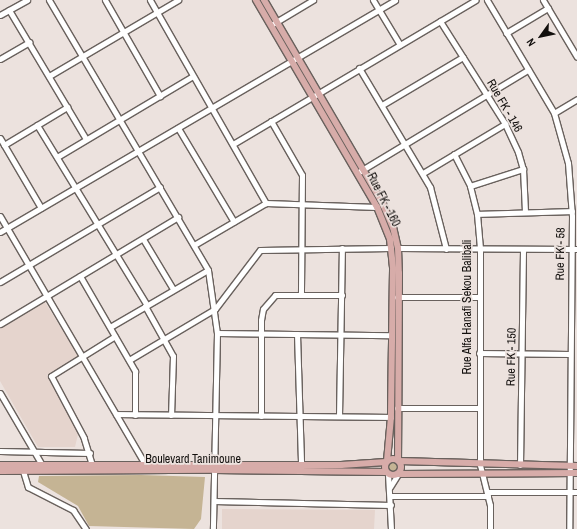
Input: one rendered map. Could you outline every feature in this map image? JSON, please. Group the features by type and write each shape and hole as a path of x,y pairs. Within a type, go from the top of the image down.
{"main road":[{"name":"Rue FK - 160","path":"256,0 274,24"},
{"name":"Rue FK - 160","path":"264,0 274,24 294,59 360,171 383,204 393,238 397,297 398,461"},
{"name":"Rue FK - 160","path":"360,171 376,207 393,238"},
{"name":"Rue FK - 160","path":"386,462 391,417 391,335 394,248"},
{"path":"577,466 480,465 398,461 392,459 386,462 387,473 398,474 481,472 577,473"},
{"path":"398,461 401,466 398,474"},
{"name":"Boulevard Tanimoune","path":"0,471 386,462"},
{"name":"Boulevard Tanimoune","path":"0,465 146,464 387,473"}],"street":[{"path":"0,15 27,0"},
{"path":"50,0 208,270 215,309 217,333 213,529"},
{"path":"105,0 160,96"},
{"path":"150,0 266,203"},
{"path":"48,76 178,0"},
{"path":"274,24 313,0"},
{"path":"373,0 400,45"},
{"path":"0,232 212,109 395,0"},
{"path":"232,144 476,0"},
{"name":"Rue FK - 58","path":"487,0 554,113 568,163 574,249 571,295 569,529"},
{"path":"543,0 577,57"},
{"path":"506,33 548,8"},
{"path":"9,10 86,139"},
{"name":"Rue FK - 146","path":"440,21 505,124 523,169 525,211"},
{"path":"0,59 29,42"},
{"path":"571,47 577,43"},
{"path":"382,105 463,57"},
{"path":"359,68 423,172 437,204 446,248"},
{"path":"360,171 528,70"},
{"path":"57,157 193,76"},
{"path":"554,113 577,99"},
{"path":"4,145 67,107"},
{"path":"271,121 301,172 303,205 301,295"},
{"path":"423,172 505,124"},
{"path":"37,125 96,225 146,305 173,356 171,415"},
{"path":"178,128 234,222"},
{"path":"0,138 41,208"},
{"name":"Rue Alfa Hanafi Sekou Balibali","path":"454,154 470,186 477,214 480,249 478,408 480,465 487,494 490,529"},
{"path":"470,186 523,169"},
{"path":"0,282 160,187"},
{"path":"194,245 266,203 376,207"},
{"path":"477,214 525,211 572,211"},
{"path":"0,216 146,464"},
{"path":"0,324 178,217"},
{"path":"143,238 173,290"},
{"path":"129,360 215,309 260,250 301,248 574,249"},
{"path":"339,416 342,248"},
{"name":"Rue FK - 150","path":"520,466 523,249"},
{"path":"110,327 208,270"},
{"path":"80,276 135,371 135,415"},
{"path":"261,416 262,311 271,298 275,295 342,295"},
{"path":"571,295 577,295"},
{"path":"397,297 479,297"},
{"path":"217,333 391,335"},
{"path":"297,334 301,464"},
{"path":"92,465 90,453 78,423 51,376 115,336"},
{"path":"479,353 570,354"},
{"path":"0,393 42,465"},
{"path":"397,408 478,408"},
{"path":"570,412 577,412"},
{"path":"116,414 391,417"},
{"path":"0,451 90,453"},
{"path":"23,471 30,488 73,510 86,529"},
{"path":"387,473 390,488 391,529"},
{"path":"390,488 398,474"},
{"path":"390,496 577,492"},
{"path":"214,501 391,505"}],"shaded area":[{"path":"45,302 79,357 47,375 79,430 75,447 38,447 0,381 0,329"},
{"path":"391,462 395,462 399,468 395,474 391,474 387,470 387,466"},
{"path":"141,475 205,477 201,519 194,529 89,526 78,506 38,482 39,476"},
{"path":"222,509 375,510 374,529 222,529"}]}
